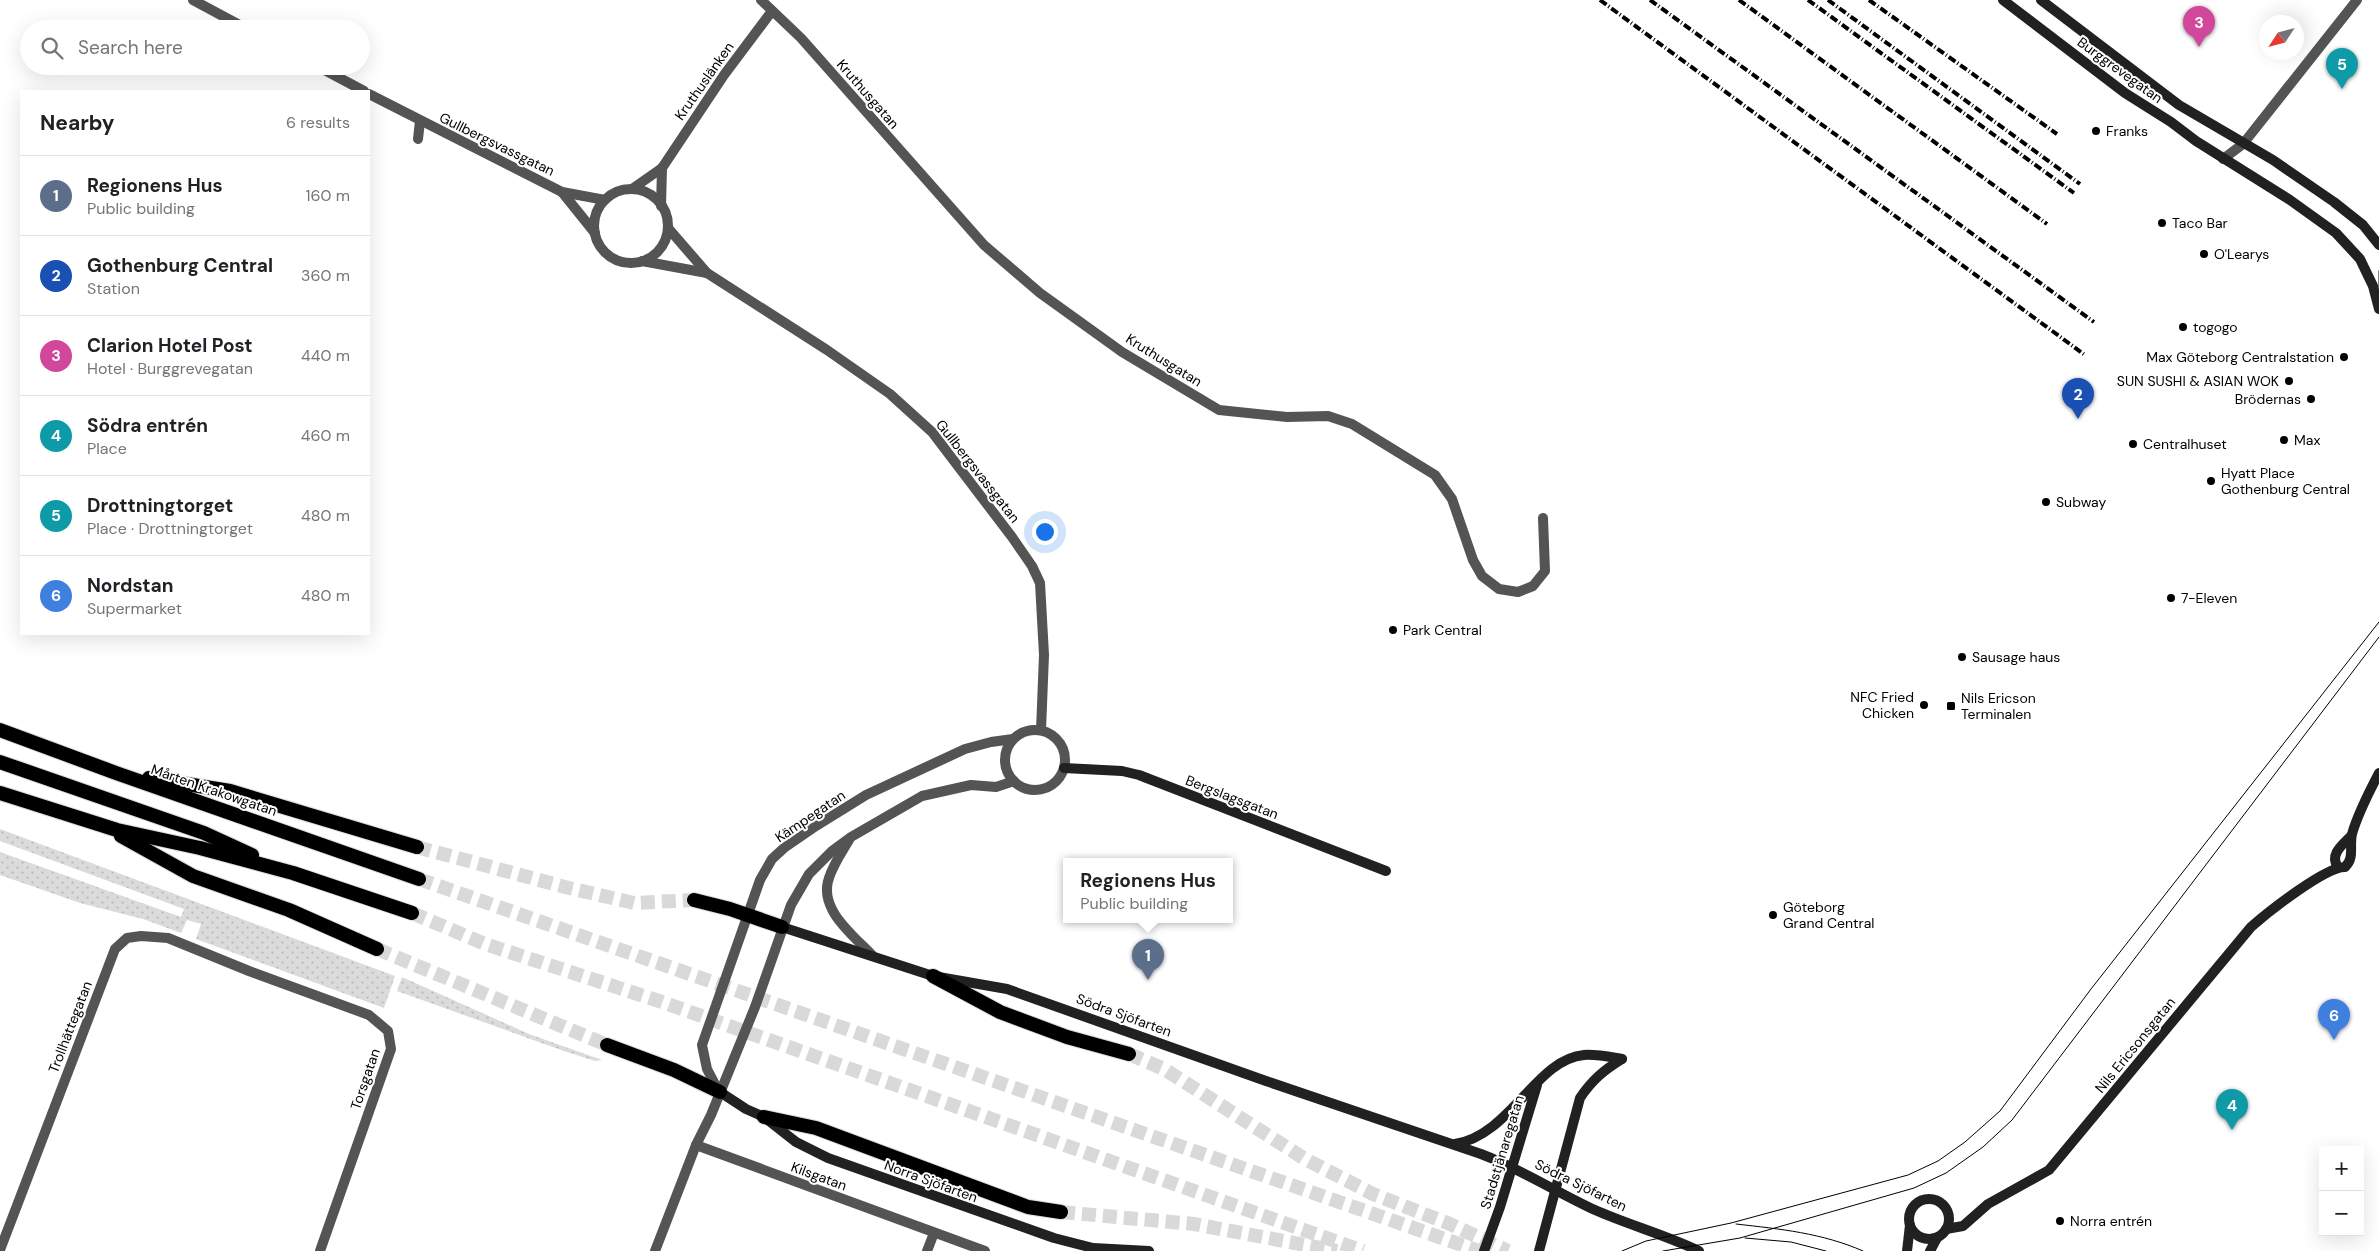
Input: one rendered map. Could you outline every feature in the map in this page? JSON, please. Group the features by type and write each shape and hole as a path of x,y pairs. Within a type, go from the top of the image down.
{"highway":[{"name":"Mårten Krakowgatan","path":"0,730 116,773 419,879"},
{"path":"0,762 204,833 293,874"},
{"path":"116,773 230,791 417,847"},
{"path":"0,793 103,826 200,848 293,874 412,914"},
{"path":"103,826 193,876 289,910 377,950"},
{"path":"694,900 749,915 782,927"},
{"path":"933,976 1000,1012 1067,1037 1129,1054"},
{"path":"607,1045 674,1070 720,1092"},
{"path":"764,1118 816,1128 1028,1207 1061,1212"}],"main road":[{"name":"Burggrevegatan","path":"2003,0 2125,93 2223,159 2290,200 2349,245 2360,259 2369,276 2379,309"},
{"name":"Burggrevegatan","path":"2041,0 2179,105 2291,171 2334,202 2363,225 2379,245"},
{"name":"Bergslagsgatan","path":"1064,768 1122,771 1139,775 1386,871"},
{"name":"Nils Ericsonsgatan","path":"2338,868 2334,857 2339,847 2351,836 2379,773"},
{"name":"Nils Ericsonsgatan","path":"1946,1229 1963,1226 1988,1204 2049,1170 2251,927 2271,909 2338,868 2345,868 2349,864 2352,854 2351,836"},
{"name":"Södra Sjöfarten","path":"782,927 933,976 1007,989 1452,1145 1513,1167 1602,1213 1678,1241 1699,1251"},
{"name":"Stadstjänaregatan","path":"1484,1251 1513,1167 1538,1082 1554,1067 1583,1055 1622,1059 1596,1077 1580,1098 1557,1191"},
{"path":"1452,1145 1471,1142 1495,1125 1538,1082"},
{"name":"Norra Sjöfarten","path":"720,1092 764,1118 796,1142 828,1158 1017,1227 1093,1248 1149,1251"},
{"path":"1539,1251 1557,1191"},
{"path":"1907,1251 1909,1218 1914,1206 1918,1202 1932,1199 1943,1205 1949,1216 1946,1229 1937,1238 1930,1251"},
{"path":"1910,1225 1918,1236 1937,1238"}],"street":[{"path":"193,0 230,20"},
{"name":"Kruthusgatan","path":"761,0 801,38 984,245 1040,293 1122,352 1219,410 1287,417 1328,416 1352,424 1435,475 1452,499 1473,560 1482,576 1499,589 1518,592 1532,586 1546,571 1543,518"},
{"path":"2223,159 2244,144 2357,0"},
{"name":"Kruthuslänken","path":"632,190 662,168 724,74 772,11"},
{"path":"334,75 362,90"},
{"name":"Gullbergsvassgatan","path":"370,95 562,192 605,200"},
{"name":"Gullbergsvassgatan","path":"418,138 420,121"},
{"path":"662,168 662,206"},
{"path":"595,233 596,216 605,200 620,191 632,190 649,194 662,206"},
{"name":"Gullbergsvassgatan","path":"562,192 595,233 602,248 610,256 624,262 642,261 707,274"},
{"name":"Gullbergsvassgatan","path":"662,206 668,228 707,274 827,350 890,394 932,432 1012,537 1032,566 1040,582 1044,655 1041,730"},
{"path":"642,261 650,258 660,249 668,228"},
{"path":"1028,730 1041,730 1052,735 1060,743 1065,755 1064,768 1057,780 1039,790 1025,788 1014,781 1004,763 1006,749 1013,739 1028,730"},
{"name":"Kämpegatan","path":"720,1092 707,1069 702,1045 760,880 772,860 784,848 816,826 874,791 965,749 991,742 1013,739"},
{"path":"655,1251 696,1145 755,1007 790,904 809,874 832,851 851,837 922,796 970,785 996,786 1014,781"},
{"path":"851,837 828,879 827,899 848,931 872,955"},
{"name":"Trollhättegatan","path":"0,1250 115,949 127,938 141,936 168,938 249,971"},
{"name":"Torsgatan","path":"249,971 369,1015 382,1024 391,1038 391,1049 320,1251"},
{"name":"Kilsgatan","path":"696,1145 986,1251"},
{"path":"927,1251 934,1233"}],"shaded area":[{"path":"0,829 395,976 384,1008 196,939 201,924 187,920 181,933 143,919 80,903 0,875 0,852 181,917 184,909 0,841"},
{"path":"402,977 529,1034 602,1060 595,1061 564,1051 397,991"}],"tunnel":[{"path":"417,847 565,887 634,903 694,900"},
{"path":"419,879 1479,1251"},
{"path":"412,913 485,944 662,1002 1363,1251"},
{"path":"377,949 607,1045"},
{"path":"1129,1054 1164,1069 1305,1159 1373,1194 1450,1224 1508,1251"},
{"path":"1061,1212 1194,1224 1337,1251"}],"tram line":[{"path":"2379,271 2379,287"},
{"path":"1622,1251 1646,1241 1731,1223 1908,1175 1938,1161 1965,1142 2000,1111 2091,989 2379,622"},
{"path":"1663,1251 1740,1238 1914,1188 1946,1173 1983,1147 2012,1120 2379,637"},
{"path":"1736,1224 1816,1236 1863,1251"},
{"path":"1745,1238 1791,1242 1826,1251"}],"railway":[{"path":"1600,0 2085,355"},
{"path":"1650,0 2094,322"},
{"path":"1739,0 2047,224"},
{"path":"1808,0 2074,193"},
{"path":"1828,0 2080,184"},
{"path":"1869,0 2057,134"}],"place":[{"name":"Clarion Hotel Post","path":"2199,47"},
{"name":"Drottningtorget","path":"2342,89"},
{"name":"Franks","path":"2096,131"},
{"name":"Taco Bar","path":"2162,223"},
{"name":"O'Learys","path":"2204,254"},
{"name":"togogo","path":"2183,327"},
{"name":"Max Göteborg Centralstation","path":"2344,357"},
{"name":"SUN SUSHI & ASIAN WOK","path":"2289,381"},
{"name":"Brödernas","path":"2311,399"},
{"name":"Gothenburg Central","path":"2078,419"},
{"name":"Max","path":"2284,440"},
{"name":"Centralhuset","path":"2133,444"},
{"name":"Hyatt Place Gothenburg Central","path":"2211,481"},
{"name":"Subway","path":"2046,502"},
{"name":"7-Eleven","path":"2171,598"},
{"name":"Park Central","path":"1393,630"},
{"name":"Sausage haus","path":"1962,657"},
{"name":"NFC Fried Chicken","path":"1924,705"},
{"name":"Nils Ericson Terminalen","path":"1951,706"},
{"name":"Göteborg Grand Central","path":"1773,915"},
{"name":"Regionens Hus","path":"1148,980"},
{"name":"Nordstan","path":"2334,1040"},
{"name":"Södra entrén","path":"2232,1130"},
{"name":"Norra entrén","path":"2060,1221"}]}
